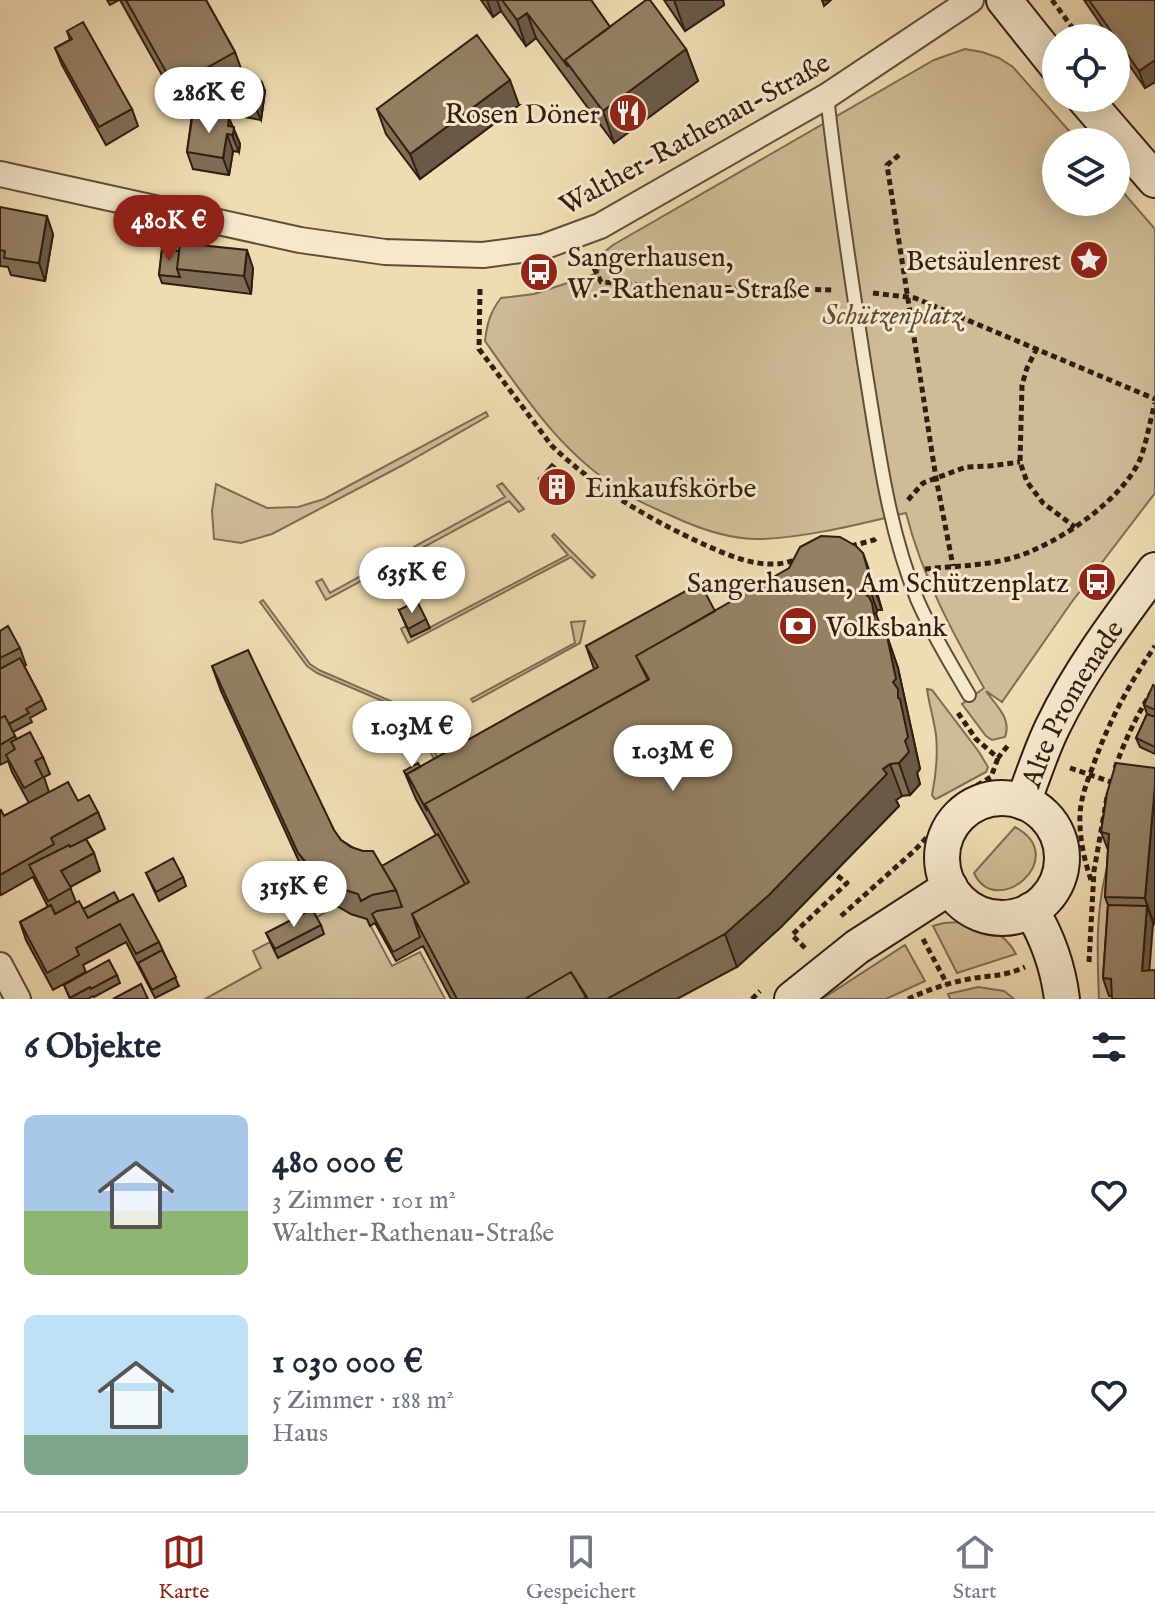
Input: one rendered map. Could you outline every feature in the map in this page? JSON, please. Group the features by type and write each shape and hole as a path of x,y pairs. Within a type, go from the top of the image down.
{"main road":[{"path":"1004,0 1042,48"},
{"path":"1096,112 1155,180"},
{"name":"Alte Promenade","path":"1023,802 1051,729 1068,696 1103,640 1155,570"},
{"path":"1001,798 1023,802 1033,806 1054,828 1061,848 1061,869 1054,888 1031,910 1014,916 986,915 969,907 950,887 942,854 948,832 961,814 979,802 1001,798"},
{"path":"777,994 950,887"},
{"path":"1031,910 1053,956 1062,999"}],"street":[{"name":"Walther-Rathenau-Straße","path":"0,174 300,240 385,252 483,255 543,247 600,226 827,96 971,0"},
{"path":"0,965 18,999"}],"lane":[{"path":"827,96 881,476 908,571 930,626 969,695"}],"path":[{"path":"1052,0 1070,24"},
{"path":"899,155 887,165 936,478 953,566"},
{"path":"480,289 479,349 552,446 582,472 630,507 733,557 776,564 804,557"},
{"path":"1037,348 1022,385 1020,462 1027,482 1043,503 1075,527"},
{"path":"908,571 988,563 1015,557 1075,527 1115,494 1131,476 1141,457 1155,403"},
{"path":"846,547 874,540 923,483 966,467 1020,462"},
{"path":"1093,885 1082,846 1082,795 1104,733 1155,646"},
{"path":"1089,970 1094,871 1104,810 1122,748 1155,687"},
{"path":"835,921 914,851 956,798 991,777 998,758"},
{"path":"815,939 805,948 792,935 847,883 822,864"},
{"path":"908,999 947,984 1010,974 1089,942"},
{"path":"752,999 777,994"}],"green space":[{"name":"Schützenplatz","path":"965,49 999,58 1013,67 1042,100 1042,112 1053,112 1067,128 1042,128 1042,216 1130,216 1130,200 1155,229 1155,493 1071,603 1002,702 986,691 1002,712 1007,730 1005,737 992,740 962,704 984,688 939,603 920,559 906,513 816,533 762,539 728,536 684,521 630,496 586,464 549,427 485,341 490,318 501,298 534,294 598,273 603,253 613,245 934,60"},
{"path":"486,412 488,416 401,466 272,534 241,543 214,539 212,511 216,484 267,508 298,507 324,499"},
{"path":"502,483 524,509 519,512 509,501 326,600 316,582 322,579 330,593 505,497 497,486"},
{"path":"554,534 595,575 592,578 571,557 408,643 401,629 406,626 412,637 568,555 552,536"},
{"path":"263,600 310,664 400,705 415,716 450,780 447,782 409,714 307,666 260,602"},
{"path":"585,621 580,643 473,702 471,699 575,643 571,622"},
{"path":"927,689 932,690 988,767 986,772 935,799 932,795 937,742"},
{"path":"1015,827 1031,840 1036,854 1033,867 1024,879 1012,887 998,890 984,886 974,873"},
{"path":"1110,858 1118,999 1099,999 1099,910"},
{"path":"337,906 367,919 392,966 420,952 445,999 205,999 261,968 253,951 270,942 278,958 315,918"},
{"path":"959,922 992,930 1006,940 1016,954 957,973 933,926"},
{"path":"905,945 925,981 886,999 822,999"},
{"path":"978,987 1004,991 1014,999 950,999 948,994"}],"building":[{"path":"126,0 206,0 235,52 174,86"},
{"path":"502,0 591,0 610,27 565,60 568,67 527,13 517,20"},
{"path":"650,0 686,49 603,111 565,60"},
{"path":"1089,0 1155,0 1155,60 1139,71 1130,58 1130,24 1106,24"},
{"path":"83,22 132,109 99,127 55,48 72,39 67,31"},
{"path":"477,35 510,80 410,154 377,109"},
{"path":"246,80 262,83 257,111 242,109"},
{"path":"193,112 229,118 228,126 234,127 233,135 227,134 223,158 187,152"},
{"path":"0,207 47,216 39,263 4,258 5,251 0,250"},
{"path":"180,243 247,250 244,276 177,269"},
{"path":"162,249 179,251 177,269 180,277 159,275"},
{"path":"552,464 568,478 554,493 539,479"},
{"path":"821,536 840,537 863,553 870,578 866,578 861,591 872,603 874,614 871,628 879,635 887,636 896,679 893,682 898,689 909,752 899,763 883,769 887,774 769,895 725,934 607,999 587,999 571,972 525,999 457,999 412,914 469,882 425,804 649,679 636,656 789,568 800,547"},
{"path":"700,583 715,611 636,656 648,680 425,804 427,811 407,774 598,667 586,646"},
{"path":"417,601 426,619 408,629 399,610"},
{"path":"8,626 20,648 0,658 0,631"},
{"path":"248,650 334,830 351,847 373,851 396,890 372,895 361,901 358,894 328,881 298,853 212,666"},
{"path":"20,658 42,700 26,709 29,713 9,724 5,716 0,718 0,669"},
{"path":"1155,686 1155,710 1144,705"},
{"path":"1147,714 1155,717 1155,747 1136,738"},
{"path":"5,716 15,736 0,745 0,718"},
{"path":"30,732 43,757 35,761 43,777 24,788 6,755 15,749 11,742"},
{"path":"418,763 420,767 407,774 411,783 404,771"},
{"path":"1116,763 1155,768 1145,898 1105,897 1109,834 1101,832 1107,793"},
{"path":"68,782 78,801 89,795 98,812 51,838 54,844 0,875 0,810 4,816"},
{"path":"438,834 465,884 412,914 420,937 393,952 372,914 402,907 382,866"},
{"path":"86,839 94,853 61,871 71,888 48,901 29,865"},
{"path":"173,858 183,877 156,892 146,873"},
{"path":"114,892 119,901 88,918 83,909"},
{"path":"133,894 159,942 136,954 120,924 76,948 79,955 47,973 20,922 51,905 55,914 79,901 88,918"},
{"path":"1108,905 1147,906 1142,971 1155,970 1155,999 1112,999 1111,979 1103,978"},
{"path":"312,909 321,925 275,949 266,933"},
{"path":"162,950 176,977 152,990 138,963"},
{"path":"109,960 117,975 70,998 64,985"},
{"path":"571,972 587,997 525,999"},
{"path":"141,984 148,999 113,999"}],"place":[{"name":"Rosen Döner","path":"628,113"},
{"name":"Betsäulenrest","path":"1089,260"},
{"name":"Sangerhausen, W.-Rathenau-Straße","path":"539,272"},
{"name":"Einkaufskörbe","path":"557,487"},
{"name":"Sangerhausen, Am Schützenplatz","path":"1097,582"},
{"name":"Volksbank","path":"798,626"}]}
